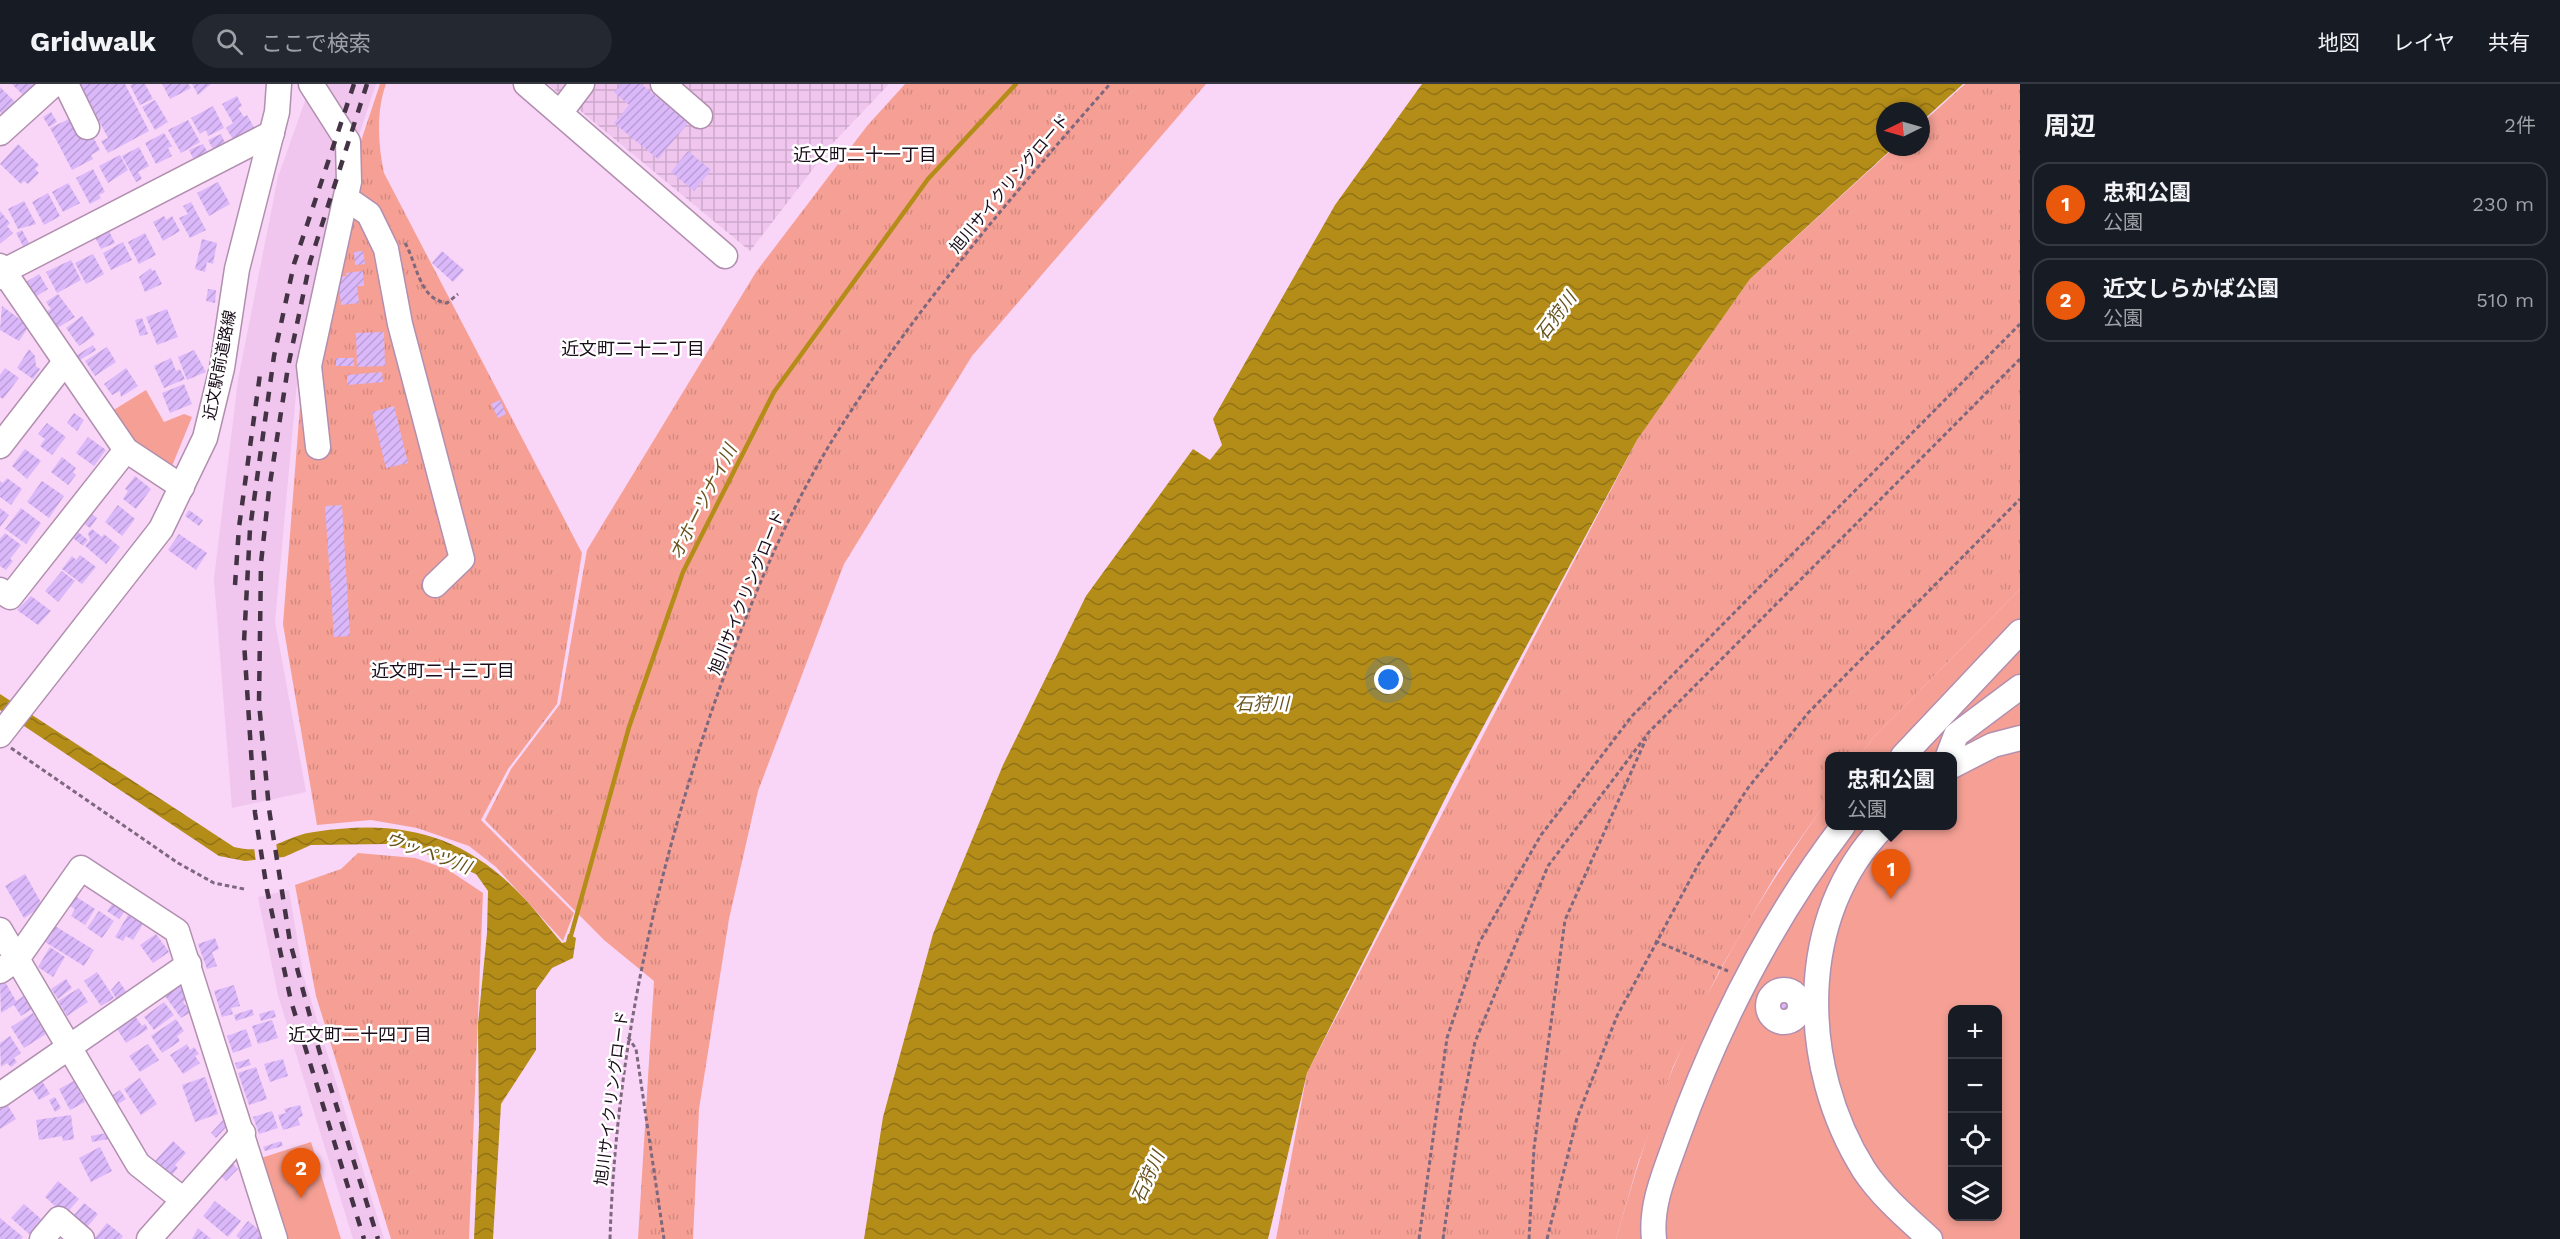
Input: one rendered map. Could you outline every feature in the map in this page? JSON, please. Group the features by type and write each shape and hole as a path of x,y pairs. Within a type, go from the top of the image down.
{"street":[{"path":"0,133 54,84"},
{"path":"66,84 87,127"},
{"name":"近文駅前道路線","path":"4,741 48,675 161,529 205,438 222,368 237,269 272,133 279,84"},
{"path":"311,84 348,142 350,182 309,366 318,447"},
{"path":"526,84 724,256"},
{"path":"560,113 582,84"},
{"path":"663,84 700,116"},
{"path":"182,487 126,450 1,271 272,133"},
{"path":"346,198 369,214 386,249 400,324 462,559 435,585"},
{"path":"0,446 65,362"},
{"path":"0,590 10,597 126,450"},
{"path":"1907,752 2020,632"},
{"path":"1950,752 1956,735 2020,687"},
{"path":"1957,764 1993,745 2020,738"},
{"path":"1653,1239 1658,1193 1696,1084 1746,979 1811,868 1839,830"},
{"path":"1879,830 1870,840 1838,895 1821,949 1815,1012 1818,1042 1828,1090 1845,1135 1865,1172 1895,1207 1930,1239"},
{"path":"9,965 81,868 177,931 275,1239"},
{"path":"0,930 9,965 67,1046 138,1164 182,1199"},
{"path":"0,1095 67,1046 189,964"},
{"path":"1796,1007 1810,971 1819,970"},
{"path":"1746,979 1773,995 1784,990 1796,1007 1809,1039 1818,1042"},
{"path":"149,1239 182,1199 243,1133"},
{"path":"42,1239 59,1219 82,1239"}],"path":[{"name":"旭川サイクリングロード","path":"610,1239 612,1184 627,1035 660,882 698,753 737,636 790,515 847,416 919,312 1000,209 1110,84"},
{"path":"402,239 426,292 436,302 447,303 458,294"},
{"path":"1419,1239 1447,1038 1479,943 1540,835 1632,716 2020,324"},
{"path":"1443,1239 1461,1113 1475,1042 1548,866 1649,732 2020,359"},
{"path":"1547,1239 1577,1118 1617,1016 1655,941 1698,865 1748,788 1808,713 2020,499"},
{"path":"1529,1239 1534,1148 1565,921 1649,732"},
{"path":"4,741 178,863 214,883 244,889"},
{"path":"1655,941 1746,979"},
{"path":"627,1035 636,1049 664,1239"}],"shaded area":[{"path":"311,84 376,84 323,243 297,383 275,622 306,792 232,808 214,579 238,380 278,177"},
{"path":"548,84 889,84 833,143 750,251"},
{"path":"289,890 303,974 384,1239 353,1239 278,995 258,897"}],"green space":[{"path":"380,84 386,84 379,128 384,173 582,553 557,704 508,769 481,820 574,913 563,941 496,867 469,846 417,828 371,820 317,825 283,624 302,381 359,147"},
{"path":"905,84 1206,84 972,356 844,564 758,791 729,919 699,1109 693,1239 638,1239 654,981 604,940 485,820 511,769 560,704 587,550 756,272 867,126"},
{"path":"1965,84 2020,84 2020,589 1873,738 1863,752 1825,752 1825,804 1779,869 1718,973 1673,1067 1638,1163 1616,1239 1276,1239 1307,1073 1637,440 1750,279 1885,156 1930,156 1930,116"},
{"path":"146,390 164,422 184,414 192,417 172,466 134,444 112,411"},
{"path":"2020,589 2020,1239 1616,1239 1657,1108 1690,1030 1744,928 1825,804 1825,830 1957,830 1957,752 1863,752 1873,738"},
{"path":"358,853 415,858 447,869 483,893 469,1239 391,1239 316,996 295,885 341,869"},
{"path":"311,1142 341,1239 287,1239 261,1158"}],"water":[{"name":"石狩川","path":"1422,84 1963,84 1930,114 1930,102 1876,102 1876,156 1884,156 1750,279 1637,440 1453,783 1307,1073 1268,1239 864,1239 883,1117 933,934 1003,765 1086,596 1193,449 1210,460 1222,445 1213,419 1335,205"},
{"name":"ウッペツ川","path":"0,694 234,847 258,849 303,834 344,828 372,827 426,835 474,856 498,873 526,900 562,943 566,942 568,934 576,938 573,958 552,968 536,990 536,1050 501,1104 493,1239 474,1239 479,1125 478,1024 487,933 488,891 476,874 424,853 386,844 311,845 284,857 245,861 219,856 0,710"}],"pier":[{"path":"276,843 279,861 256,863 254,847"}],"building":[{"path":"12,84 36,84 24,96"},
{"path":"80,84 125,84 149,131 108,153 101,141 108,138"},
{"path":"145,84 153,99 140,105 130,85"},
{"path":"162,84 188,84 191,88 170,99"},
{"path":"192,84 211,84 198,95"},
{"path":"621,84 641,84 688,123 658,159 614,123 629,105 614,92"},
{"path":"0,87 19,106 7,118 0,112"},
{"path":"237,96 242,106 238,108 244,117 247,115 255,129 234,141 226,128 233,123 222,104"},
{"path":"155,100 168,122 155,130 142,107"},
{"path":"213,106 224,128 208,136 206,130 200,134 191,118"},
{"path":"51,112 57,122 49,127 43,117"},
{"path":"71,118 83,140 92,135 100,150 91,155 93,159 72,170 50,128"},
{"path":"188,120 200,142 181,153 168,130"},
{"path":"164,133 172,146 168,148 172,156 156,164 145,143"},
{"path":"221,134 226,145 214,151 208,140"},
{"path":"18,144 39,165 35,169 39,173 28,184 24,181 21,184 0,164"},
{"path":"203,144 209,155 195,162 189,150"},
{"path":"139,147 149,166 138,172 142,179 136,182 122,156"},
{"path":"688,151 711,170 694,191 671,172"},
{"path":"120,155 128,170 108,183 99,166"},
{"path":"93,169 105,192 99,195 101,198 90,204 76,178"},
{"path":"218,182 230,204 209,216 197,193"},
{"path":"68,183 80,203 63,212 52,192"},
{"path":"48,193 60,216 44,225 32,202"},
{"path":"24,201 36,224 18,229 8,209"},
{"path":"191,202 206,230 190,238 179,218 188,214 183,206"},
{"path":"0,211 10,223 7,226 13,233 0,244"},
{"path":"164,216 166,220 172,216 180,231 163,241 153,222"},
{"path":"22,230 29,243 23,246 16,233"},
{"path":"109,231 115,243 101,249 95,237"},
{"path":"145,233 156,255 139,264 128,242"},
{"path":"202,239 217,243 213,264 207,262 205,272 195,269"},
{"path":"123,242 132,260 111,270 103,253"},
{"path":"363,251 365,264 355,265 354,252"},
{"path":"442,251 464,270 453,282 432,263"},
{"path":"93,254 104,274 86,284 75,263"},
{"path":"71,260 81,280 57,293 46,272"},
{"path":"151,268 152,271 155,270 162,284 145,292 139,277"},
{"path":"363,271 364,286 357,286 359,303 341,305 338,277 347,276 346,273"},
{"path":"39,274 48,289 32,299 23,284"},
{"path":"208,289 216,290 215,303 206,301"},
{"path":"58,294 75,317 56,329 46,312 51,309 46,302"},
{"path":"2,306 29,326 19,341 0,330"},
{"path":"167,309 178,337 157,345 146,317"},
{"path":"82,316 95,335 79,346 66,328"},
{"path":"142,318 148,334 140,336 135,320"},
{"path":"384,332 385,366 357,367 356,333"},
{"path":"93,345 96,350 77,362 74,357"},
{"path":"107,347 116,362 95,376 85,361"},
{"path":"29,349 35,356 36,366 40,369 33,379 17,368"},
{"path":"194,350 206,372 187,380 178,357"},
{"path":"171,358 176,371 180,369 185,379 164,388 154,366"},
{"path":"336,358 354,358 354,366 336,366"},
{"path":"5,368 19,378 3,399 0,397 0,375"},
{"path":"126,368 138,386 121,397 120,391 112,395 104,384"},
{"path":"382,372 383,382 347,385 347,375"},
{"path":"184,384 192,404 170,413 162,393"},
{"path":"500,400 506,414 498,418 491,404"},
{"path":"394,406 408,463 386,468 372,412"},
{"path":"74,413 84,420 77,431 67,423"},
{"path":"47,423 66,437 52,455 40,446 45,439 38,434"},
{"path":"88,437 106,450 94,466 76,453"},
{"path":"25,449 41,461 27,479 12,466"},
{"path":"62,457 76,468 73,472 76,475 68,485 51,472"},
{"path":"135,476 151,489 136,509 123,499 128,491 125,489"},
{"path":"7,478 22,489 11,505 0,497 0,481 3,483"},
{"path":"42,481 64,496 49,518 27,502"},
{"path":"118,505 135,519 122,536 105,522"},
{"path":"342,505 350,636 334,637 325,506"},
{"path":"0,508 9,515 0,527"},
{"path":"21,508 41,523 26,544 5,529"},
{"path":"189,510 203,520 199,526 185,516"},
{"path":"91,513 97,518 90,528 83,523"},
{"path":"92,529 102,537 104,534 120,547 106,564 85,546 90,540 88,533"},
{"path":"78,532 88,540 83,546 73,538"},
{"path":"5,533 21,545 10,559 13,561 6,570 0,566 0,539"},
{"path":"179,534 207,553 196,570 168,550"},
{"path":"80,555 96,567 82,584 62,569 72,556 76,560"},
{"path":"62,571 75,581 58,602 45,591"},
{"path":"31,596 51,611 38,625 17,610"},
{"path":"25,874 43,906 24,918 5,886"},
{"path":"75,896 95,909 85,925 71,916 75,909 69,906"},
{"path":"115,900 127,908 119,919 107,911"},
{"path":"99,911 114,921 102,938 87,928"},
{"path":"128,915 143,924 133,940 126,936 123,941 115,937"},
{"path":"55,926 94,950 84,966 45,942"},
{"path":"156,934 169,952 153,963 140,945"},
{"path":"215,938 219,949 212,952 217,966 207,969 198,944"},
{"path":"50,947 65,957 53,977 38,967"},
{"path":"97,972 114,998 101,1006 84,981"},
{"path":"66,979 72,988 58,999 51,989"},
{"path":"4,980 16,1001 27,994 35,1007 21,1016 14,1005 1,1013 0,983"},
{"path":"119,981 127,993 117,1000 111,990"},
{"path":"181,984 190,997 183,1002 191,1012 181,1018 165,996"},
{"path":"234,985 240,1006 231,1008 233,1014 222,1017 214,991"},
{"path":"79,988 88,1002 67,1016 58,1001"},
{"path":"1788,993 1788,1002 1795,1002 1795,1009 1789,1010 1789,1018 1779,1020 1772,1010 1771,1002 1778,994"},
{"path":"164,1002 174,1015 154,1030 144,1017"},
{"path":"252,1009 254,1015 236,1021 234,1015"},
{"path":"274,1010 276,1017 261,1021 259,1014"},
{"path":"33,1013 46,1034 24,1048 11,1027"},
{"path":"135,1016 142,1026 145,1024 148,1029 126,1043 117,1029"},
{"path":"176,1019 184,1031 177,1036 180,1041 162,1053 151,1036"},
{"path":"272,1020 278,1038 258,1044 252,1026"},
{"path":"246,1029 252,1046 233,1053 227,1036"},
{"path":"10,1036 21,1053 14,1058 17,1062 11,1067 7,1063 1,1067 0,1043"},
{"path":"148,1044 159,1060 140,1072 129,1056"},
{"path":"187,1044 190,1050 194,1047 199,1054 195,1056 200,1063 183,1074 170,1055"},
{"path":"249,1059 251,1065 237,1069 235,1063"},
{"path":"283,1059 288,1076 270,1082 264,1064"},
{"path":"256,1067 267,1099 249,1105 238,1073"},
{"path":"205,1077 218,1114 195,1122 182,1085"},
{"path":"140,1078 157,1104 141,1115 124,1089"},
{"path":"42,1081 50,1094 39,1100 31,1087"},
{"path":"74,1081 85,1102 70,1110 59,1089"},
{"path":"120,1090 126,1099 115,1106 110,1097"},
{"path":"55,1097 61,1108 55,1112 49,1100"},
{"path":"7,1104 16,1119 0,1129 0,1109"},
{"path":"300,1105 303,1116 298,1118 300,1125 283,1130 278,1115 286,1113 284,1109"},
{"path":"272,1111 278,1128 259,1134 253,1117"},
{"path":"71,1115 74,1139 63,1141 62,1136 39,1140 36,1120"},
{"path":"224,1119 229,1124 216,1138 211,1133"},
{"path":"107,1133 108,1139 92,1142 91,1136"},
{"path":"173,1141 186,1153 175,1165 178,1168 171,1176 155,1161"},
{"path":"281,1141 283,1146 265,1151 263,1147"},
{"path":"100,1147 112,1171 91,1182 79,1158"},
{"path":"232,1163 238,1169 226,1181 220,1175"},
{"path":"58,1181 79,1199 65,1215 45,1197"},
{"path":"215,1201 241,1221 228,1237 203,1216"},
{"path":"84,1203 98,1214 84,1231 70,1220"},
{"path":"24,1204 41,1219 29,1234 11,1218"},
{"path":"0,1218 23,1237 21,1239 0,1239"},
{"path":"248,1221 268,1237 266,1239 240,1239 236,1236"},
{"path":"107,1223 123,1236 121,1239 94,1239"},
{"path":"198,1228 211,1239 192,1239"}],"waterway":[{"name":"オホーツナイ川","path":"570,939 629,727 683,572 774,392 928,179 1016,84"}],"railway":[{"path":"354,84 294,264 274,356 250,529 244,642 255,813 267,890 291,1001 364,1239"},
{"path":"367,84 310,262 288,367 269,490 261,563 259,703 269,809 290,942 319,1050 378,1239"},
{"path":"235,585 239,527 260,374"}],"place":[{"name":"忠和公園","path":"1891,899"},
{"name":"近文しらかば公園","path":"301,1198"}],"district":[{"name":"近文町二十一丁目","path":"865,155"},
{"name":"近文町二十二丁目","path":"633,349"},
{"name":"近文町二十三丁目","path":"443,671"},
{"name":"近文町二十四丁目","path":"360,1035"}]}
